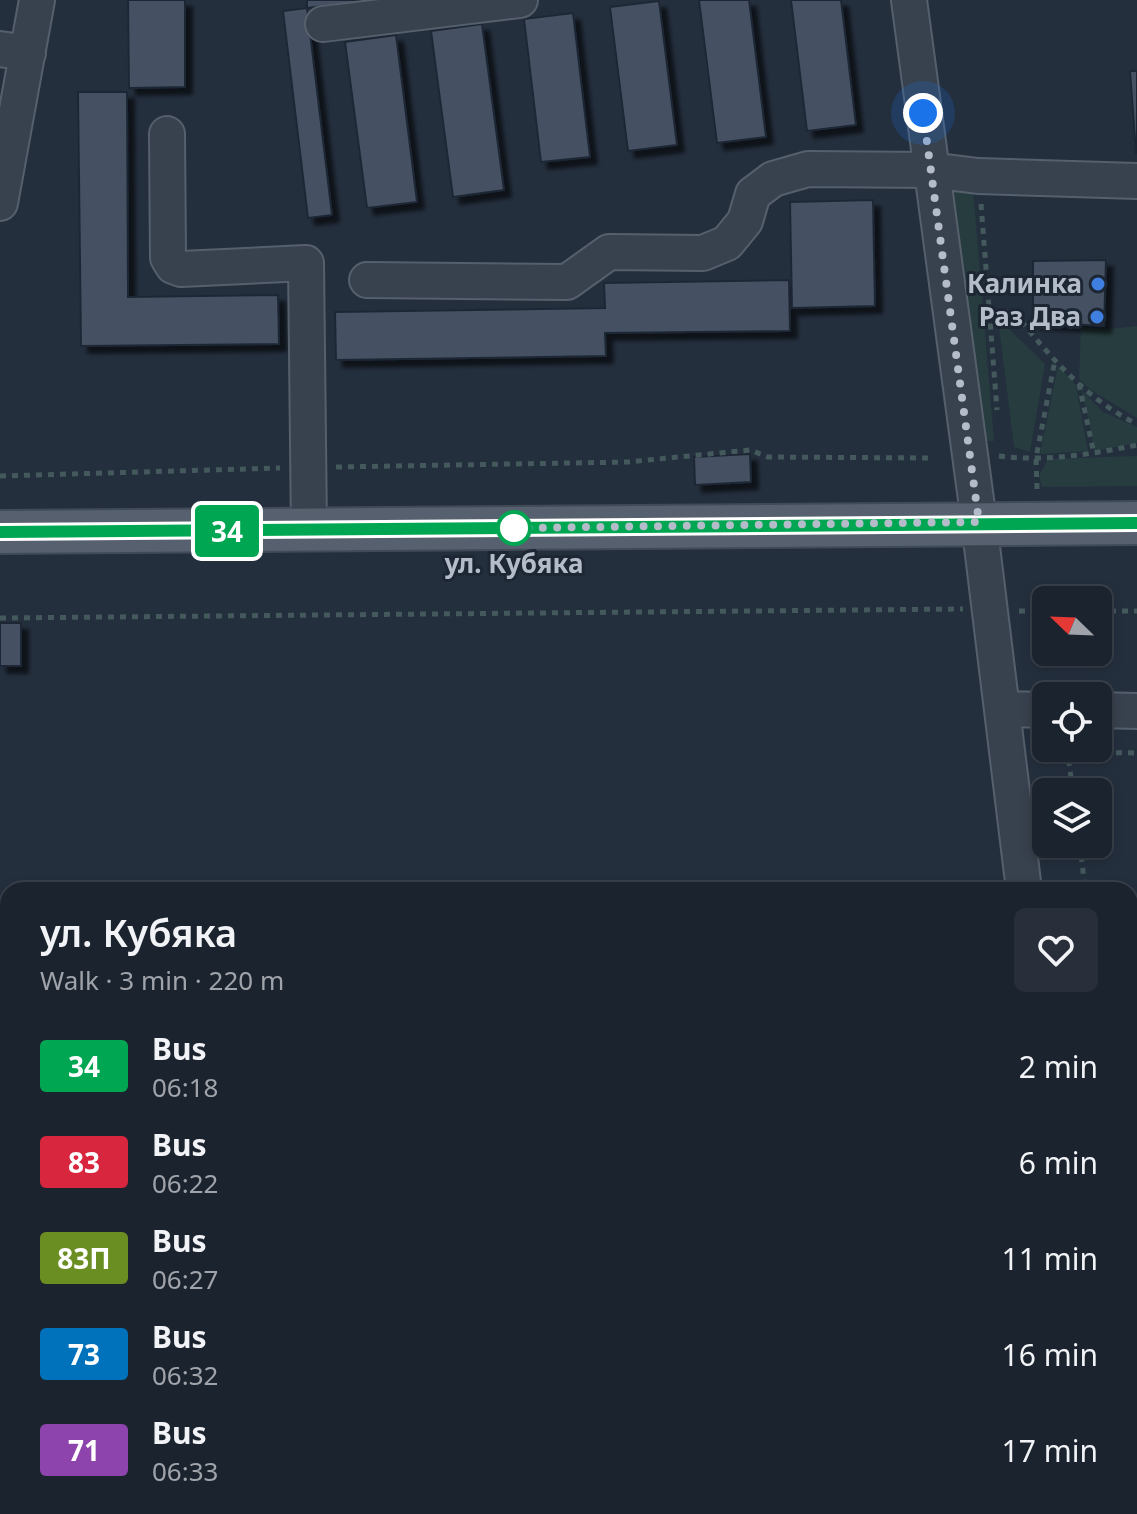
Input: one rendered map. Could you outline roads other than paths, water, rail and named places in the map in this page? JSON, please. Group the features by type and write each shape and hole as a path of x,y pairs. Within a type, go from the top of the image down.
{"main road":[{"path":"0,532 1137,523"}],"street":[{"path":"0,203 14,51 37,0"},
{"path":"323,24 520,0"},
{"path":"909,0 979,522 1023,882"},
{"path":"167,134 168,258 173,266 181,269 306,263 309,531"},
{"path":"367,280 567,282 609,252 703,253 727,243 745,221 753,194 773,179 808,169 930,170 978,176 1137,181"},
{"path":"1003,709 1032,710"},
{"path":"1112,710 1137,711"}],"place":[{"name":"Калинка","path":"1098,284"},
{"name":"Раз Два","path":"1097,317"},
{"name":"ул. Кубяка","path":"514,528"}]}
